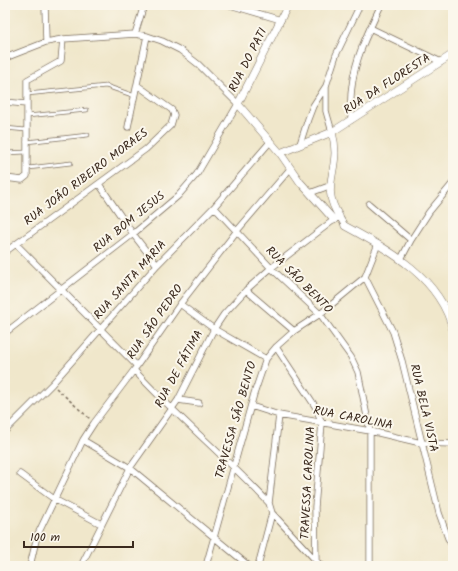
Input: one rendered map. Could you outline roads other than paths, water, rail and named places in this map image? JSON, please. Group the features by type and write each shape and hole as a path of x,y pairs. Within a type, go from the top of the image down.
{"street":[{"path":"45,5 46,42"},
{"path":"135,34 144,5"},
{"path":"230,5 281,20"},
{"name":"RUA DO PATI","path":"238,104 288,5"},
{"path":"300,144 310,112 326,86 336,54 360,5"},
{"path":"350,120 352,85 356,66 370,28 381,5"},
{"path":"370,28 441,62"},
{"path":"5,58 46,42 63,39 135,34 162,41 180,50 198,64 238,104 280,153 290,169 310,193 345,226 378,244 401,259 431,286 442,300 450,316 453,330"},
{"path":"128,127 147,36"},
{"path":"5,178 24,179 27,176 27,80 60,61 63,39"},
{"name":"RUA DA FLORESTA","path":"280,153 332,132 453,54"},
{"name":"RUA JOÃO RIBEIRO MORAES","path":"5,252 146,149 173,121 174,115 168,106 137,86"},
{"path":"326,86 326,112 332,132 335,154 329,186 332,206 337,218"},
{"path":"5,102 26,104"},
{"name":"RUA BOM JESUS","path":"5,333 133,234 178,196 193,179 238,104"},
{"name":"RUA SANTA MARIA","path":"5,431 52,384 157,265 214,207 270,142"},
{"name":"RUA SÃO PEDRO","path":"30,566 37,536 83,440 94,423 136,368 180,304 236,232 290,169"},
{"path":"401,259 429,212 453,183"},
{"path":"99,184 133,234 157,265"},
{"path":"310,193 329,186"},
{"path":"369,204 411,240"},
{"name":"RUA SÃO BENTO","path":"214,207 271,268 320,314 351,356 358,372 370,431 370,566"},
{"name":"RUA DE FÁTIMA","path":"81,566 130,468 170,409 178,400 214,329 224,314 246,290 271,268 337,218"},
{"path":"16,244 136,368 170,409 234,467 269,503"},
{"path":"365,276 378,244"},
{"name":"TRAVESSA SÃO BENTO","path":"206,566 251,406 266,360 276,346 320,314 365,276"},
{"name":"RUA BELA VISTA","path":"365,276 393,332 402,361 440,519 453,547"},
{"path":"246,290 294,332"},
{"path":"180,304 214,329 266,360"},
{"name":"TRAVESSA CAROLINA","path":"276,346 315,406 322,423 315,507 319,564"},
{"path":"178,400 199,403"},
{"name":"RUA CAROLINA","path":"251,406 279,415 370,431 421,443 453,444"},
{"path":"279,415 269,503 272,513 319,564"},
{"path":"83,440 130,468 249,566"},
{"path":"20,474 54,499 101,524"},
{"path":"258,566 272,513"}],"lane":[{"path":"26,94 106,86 135,96"},
{"path":"26,116 87,110"},
{"path":"5,128 26,130"},
{"path":"26,142 88,135"},
{"path":"5,153 27,152"},
{"path":"28,168 71,163"}]}
